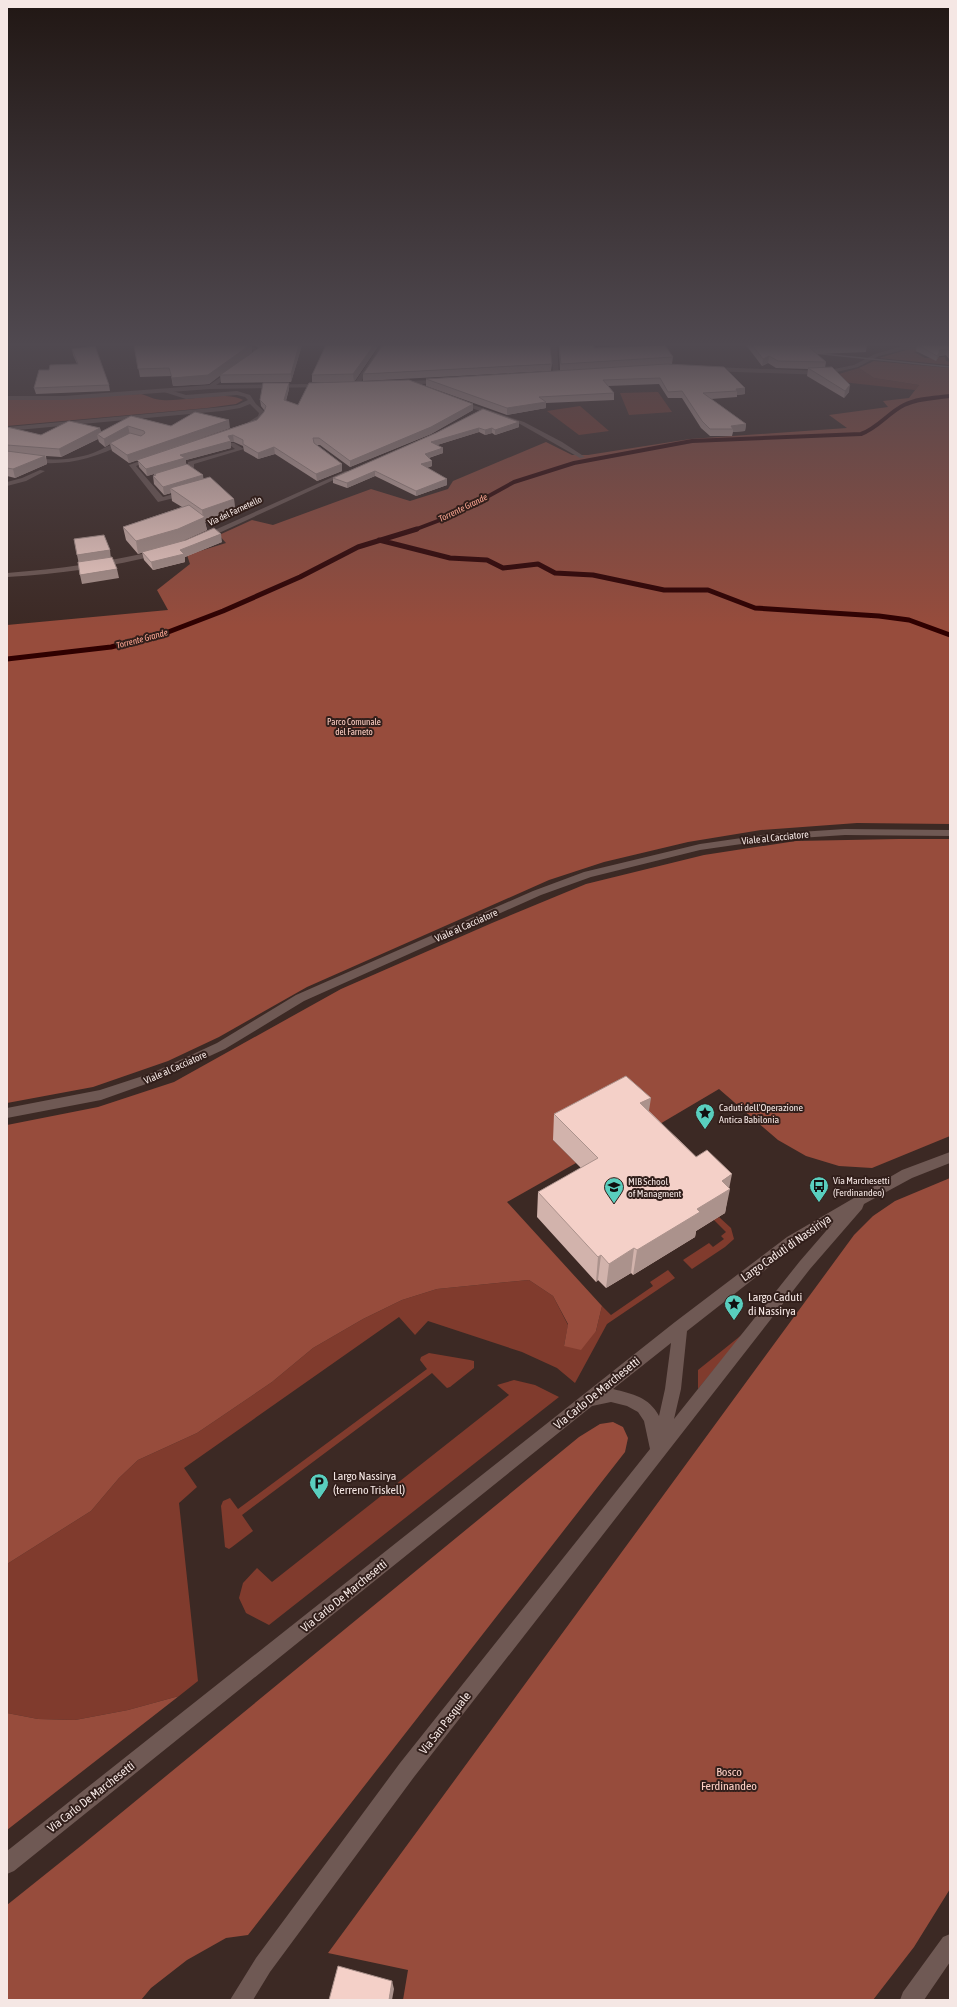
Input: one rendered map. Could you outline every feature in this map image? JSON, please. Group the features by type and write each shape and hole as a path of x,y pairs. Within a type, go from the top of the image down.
{"street":[{"path":"8,452 41,462 74,461 102,453 129,439"},
{"path":"553,439 582,457"},
{"path":"190,463 241,449 232,444"},
{"path":"161,455 132,465 148,480 161,500 195,490"},
{"path":"172,474 192,468 190,463 183,458"},
{"name":"Via del Farnetello","path":"197,540 352,470 340,464"},
{"path":"7,484 24,480 42,471"},
{"path":"7,575 53,572 79,568 129,560 169,550"},
{"name":"Viale al Cacciatore","path":"7,1113 101,1095 156,1076 220,1046 300,998 537,893 588,874 700,847 762,838 845,832 950,833"},
{"path":"863,1198 907,1174 950,1157"},
{"name":"Largo Caduti di Nassiriya","path":"680,1327 792,1241 863,1198"},
{"name":"Largo Caduti di Nassiriya","path":"658,1453 805,1265 863,1198"},
{"path":"658,1453 673,1389 680,1327"},
{"name":"Via Carlo De Marchesetti","path":"7,1864 680,1327"},
{"path":"588,1400 611,1395 630,1400 644,1407 652,1419 658,1453"},
{"name":"Via San Pasquale","path":"242,2000 263,1965 407,1770 658,1453"},
{"path":"912,2000 950,1944"}],"shaded area":[{"path":"719,1217 731,1228 734,1239 725,1247 692,1269 683,1260 709,1243 713,1247 724,1239 721,1236 726,1232 714,1220"},
{"path":"668,1270 675,1278 607,1324 575,1383 557,1368 522,1352 428,1321 415,1335 399,1317 184,1468 197,1487 179,1503 198,1681 179,1696 128,1710 75,1720 38,1719 7,1713 7,1564 91,1511 119,1478 138,1460 197,1433 272,1382 313,1348 363,1319 402,1300 437,1289 529,1280 553,1296 568,1325 564,1346 596,1331 602,1306 611,1315 653,1286 650,1282"},
{"path":"744,1333 698,1389 698,1370"},
{"path":"429,1353 474,1361 474,1368 447,1388 432,1373 242,1515 253,1531 229,1549 225,1547 221,1506 223,1501 230,1498 238,1509 427,1369 420,1360 421,1357"},
{"path":"514,1380 535,1385 559,1397 269,1625 246,1613 239,1598 243,1583 257,1568 272,1582 509,1395 497,1385"}],"green space":[{"name":"Parco Comunale del Farneto","path":"690,439 950,439 950,824 857,823 761,830 688,842 604,862 549,880 307,987 219,1037 168,1061 93,1087 7,1103 7,625 168,610 157,590 190,564 187,555 226,543 219,535 252,520 273,525 371,489 410,501 448,489 453,481 546,442 572,455 588,455"},
{"path":"950,839 950,1136 872,1168 839,1166 806,1156 778,1140 719,1089 653,1128 553,1140 576,1163 507,1202 602,1306 596,1331 581,1350 564,1346 568,1324 553,1296 529,1280 437,1289 402,1300 363,1319 313,1348 272,1382 197,1433 138,1460 119,1478 91,1511 7,1564 7,1125 98,1107 174,1082 341,989 586,884 704,855 796,841"},
{"name":"Bosco Ferdinandeo","path":"950,1178 950,1889 914,1947 873,2000 403,2000 408,1970 328,1953 854,1235 873,1216 895,1201"},
{"path":"613,1422 623,1427 628,1438 625,1452 248,1935 226,1938 187,1960 151,1988 141,2000 7,2000 7,1905 579,1437 600,1424"},
{"path":"179,1696 7,1830 7,1713 38,1719 75,1720 128,1710"}],"building":[{"path":"7,439 79,439 59,449 7,445"},
{"path":"119,439 175,439 127,455 110,443"},
{"path":"201,439 230,439 231,441 180,455 185,458 146,469 137,460"},
{"path":"240,439 313,439 314,443 342,464 316,474 274,447 258,453 243,444 243,440"},
{"path":"320,439 403,439 350,461"},
{"path":"423,439 442,439 431,442 443,448 425,454 432,461 421,464 447,479 416,491 375,471 347,483 333,478"},
{"path":"7,451 45,456 13,469 7,468"},
{"path":"187,464 203,475 163,487 153,476 156,475 154,474"},
{"path":"210,477 234,499 202,510 170,488"},
{"path":"189,505 205,517 178,529 136,541 123,527"},
{"path":"214,528 221,534 180,550 184,554 151,562 142,552 186,540"},
{"path":"104,535 110,550 77,555 74,539"},
{"path":"112,557 117,569 80,575 78,562"},
{"path":"626,1076 651,1098 640,1103 696,1157 707,1150 732,1174 722,1181 730,1189 697,1209 700,1212 637,1250 634,1248 609,1264 601,1255 598,1257 538,1192 598,1158 554,1114"},
{"path":"338,1966 392,1981 389,2000 329,2000"}],"waterway":[{"name":"Torrente Grande","path":"415,530 456,514 514,482 574,463 692,441 748,439"},
{"name":"Torrente Grande","path":"380,540 415,530"},
{"name":"Torrente Grande","path":"7,659 111,647 163,634 223,611 300,577 358,547 380,540"},
{"path":"380,540 450,558 487,560 503,568 538,564 555,573 593,575 664,590 708,590 755,608 879,616 909,620 950,635"}],"place":[{"name":"Caduti dell'Operazione Antica Babilonia","path":"705,1130"},
{"name":"Via Marchesetti (Ferdinandeo)","path":"819,1203"},
{"name":"MIB School of Managment","path":"614,1204"},
{"name":"Largo Caduti di Nassirya","path":"734,1321"},
{"name":"Largo Nassirya (terreno Triskell)","path":"319,1500"}]}
